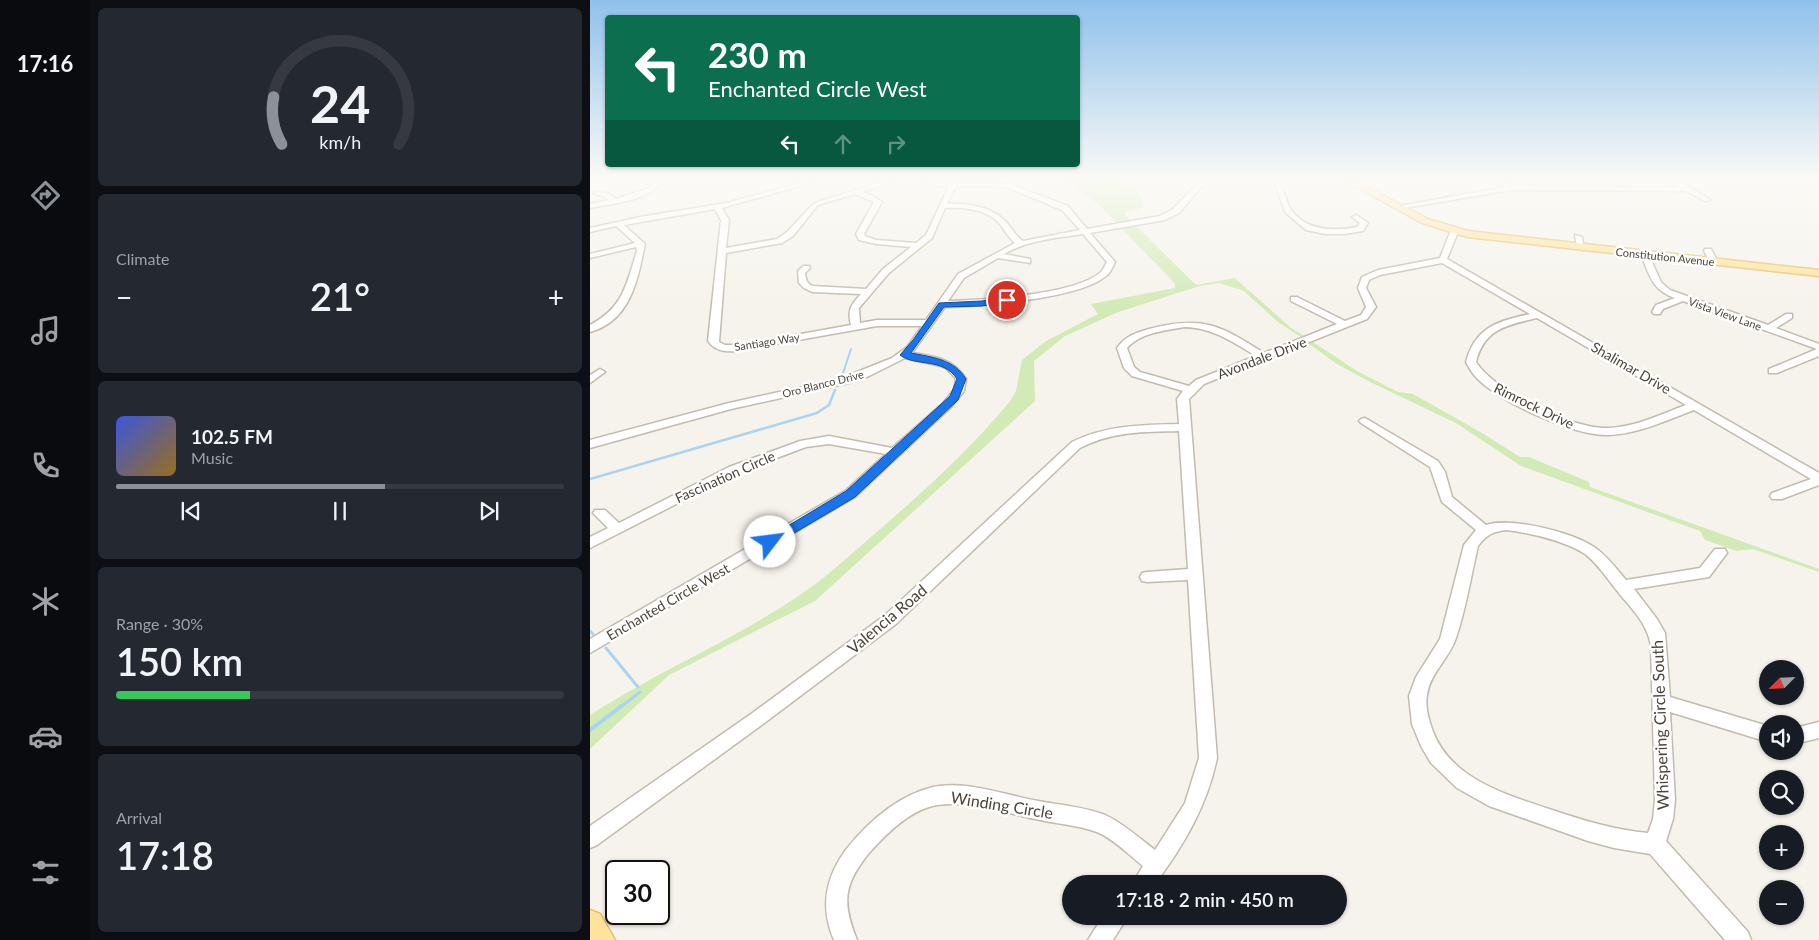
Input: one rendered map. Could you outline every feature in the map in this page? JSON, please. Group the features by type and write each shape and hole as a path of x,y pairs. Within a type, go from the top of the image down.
{"main road":[{"name":"Constitution Avenue","path":"1427,222 1454,232 1492,239 1819,273"},
{"path":"590,924 601,940"}],"street":[{"path":"590,230 631,222"},
{"name":"Santiago Way","path":"726,222 713,341 718,346 740,348 885,323 929,323"},
{"path":"723,251 782,241 800,222"},
{"path":"867,222 860,234 862,238 876,242 933,243"},
{"path":"856,327 853,312 868,292 886,271 929,236 935,222"},
{"path":"1000,222 1010,236 1021,243"},
{"path":"942,304 982,304 1074,288 1091,282 1110,268 1111,262 1077,222"},
{"name":"Oro Blanco Drive","path":"590,444 738,403 850,379 887,365 904,355 929,323 958,279 997,255 1021,243 1139,222"},
{"path":"1302,222 1310,228 1332,232 1356,230 1364,223 1362,222"},
{"path":"590,329 607,320 622,308 641,251 641,244 618,224"},
{"path":"1443,260 1454,232"},
{"path":"1578,237 1580,248"},
{"path":"590,256 641,244"},
{"path":"1708,251 1714,262"},
{"path":"997,255 1027,261"},
{"name":"Vista View Lane","path":"1645,255 1658,285 1667,292 1819,348"},
{"name":"Shalimar Drive","path":"1443,260 1819,479"},
{"name":"Avondale Drive","path":"1190,390 1201,382 1364,317 1370,311 1369,300 1362,288 1363,281 1368,276 1443,260"},
{"path":"806,268 801,273 803,283 812,293 868,292"},
{"path":"1104,274 1114,276"},
{"name":"Vista View Lane","path":"1657,312 1659,307 1683,298"},
{"path":"1294,299 1345,325"},
{"name":"Rimrock Drive","path":"1539,315 1501,324 1484,335 1472,354 1471,362 1480,377 1494,388 1555,420 1587,431 1616,431 1695,406"},
{"name":"Vista View Lane","path":"1768,329 1789,316"},
{"path":"1149,875 1182,831 1194,809 1201,793 1208,758 1183,399 1190,390 1136,374 1129,368 1122,348 1132,338 1164,327 1180,324 1203,324 1222,331 1264,357"},
{"path":"1773,371 1819,352"},
{"name":"Enchanted Circle West","path":"590,647 843,500 897,453 955,398 961,379 957,364 904,355"},
{"path":"590,380 600,372"},
{"path":"1365,421 1434,464 1441,474 1444,494 1447,499 1484,530 1474,538 1471,545 1448,639 1422,682 1418,693 1418,718 1430,744 1448,770 1459,780 1488,797 1598,835 1623,842 1655,844 1740,940"},
{"name":"Valencia Road","path":"590,838 750,725 890,620 1076,444 1092,436 1113,431 1186,427"},
{"name":"Fascination Circle","path":"590,543 745,464 804,444 829,440 840,441 897,453"},
{"path":"1777,496 1819,479"},
{"path":"600,513 617,529"},
{"name":"Whispering Circle South","path":"1484,530 1501,526 1521,527 1581,546 1596,556 1656,632 1659,646 1665,800 1663,819 1655,844"},
{"path":"1621,586 1704,573 1720,553"},
{"path":"1147,577 1196,574"},
{"path":"1661,702 1759,731"},
{"path":"1804,734 1819,730"},
{"name":"Winding Circle","path":"846,940 838,928 835,897 847,866 858,849 888,822 904,810 934,796 965,796 1100,823 1114,831 1157,864"},
{"path":"1098,940 1110,925"}],"green space":[{"path":"1116,222 1132,222 1118,224"},
{"path":"1135,225 1196,285 1235,278 1291,328 1304,336 1301,337 1278,322 1244,291 1219,283 1200,286 1118,312 1065,336 1034,361 1035,401 815,601 669,675 590,749 590,715 617,698 784,606 826,576 908,505 944,472 1011,400 1016,391 1022,360 1046,341 1098,314 1091,304 1175,288 1175,284 1170,278 1121,228"},
{"path":"1313,342 1357,371 1398,392 1413,394 1520,457 1529,457 1589,482 1590,487 1819,569 1819,572 1753,549 1737,551 1705,540 1700,531 1521,466 1456,423 1337,364 1309,344"}],"waterway":[{"path":"842,376 851,349"},
{"path":"590,479 817,413 829,405 835,390"},
{"path":"590,631 593,634"},
{"path":"606,648 638,687"},
{"path":"622,706 640,692"},
{"path":"590,730 623,705"}],"route":[{"path":"770,542 843,500 897,453 955,398 961,385 961,379 956,370 936,361 904,355 916,342 942,304 982,304 1007,300"}]}
